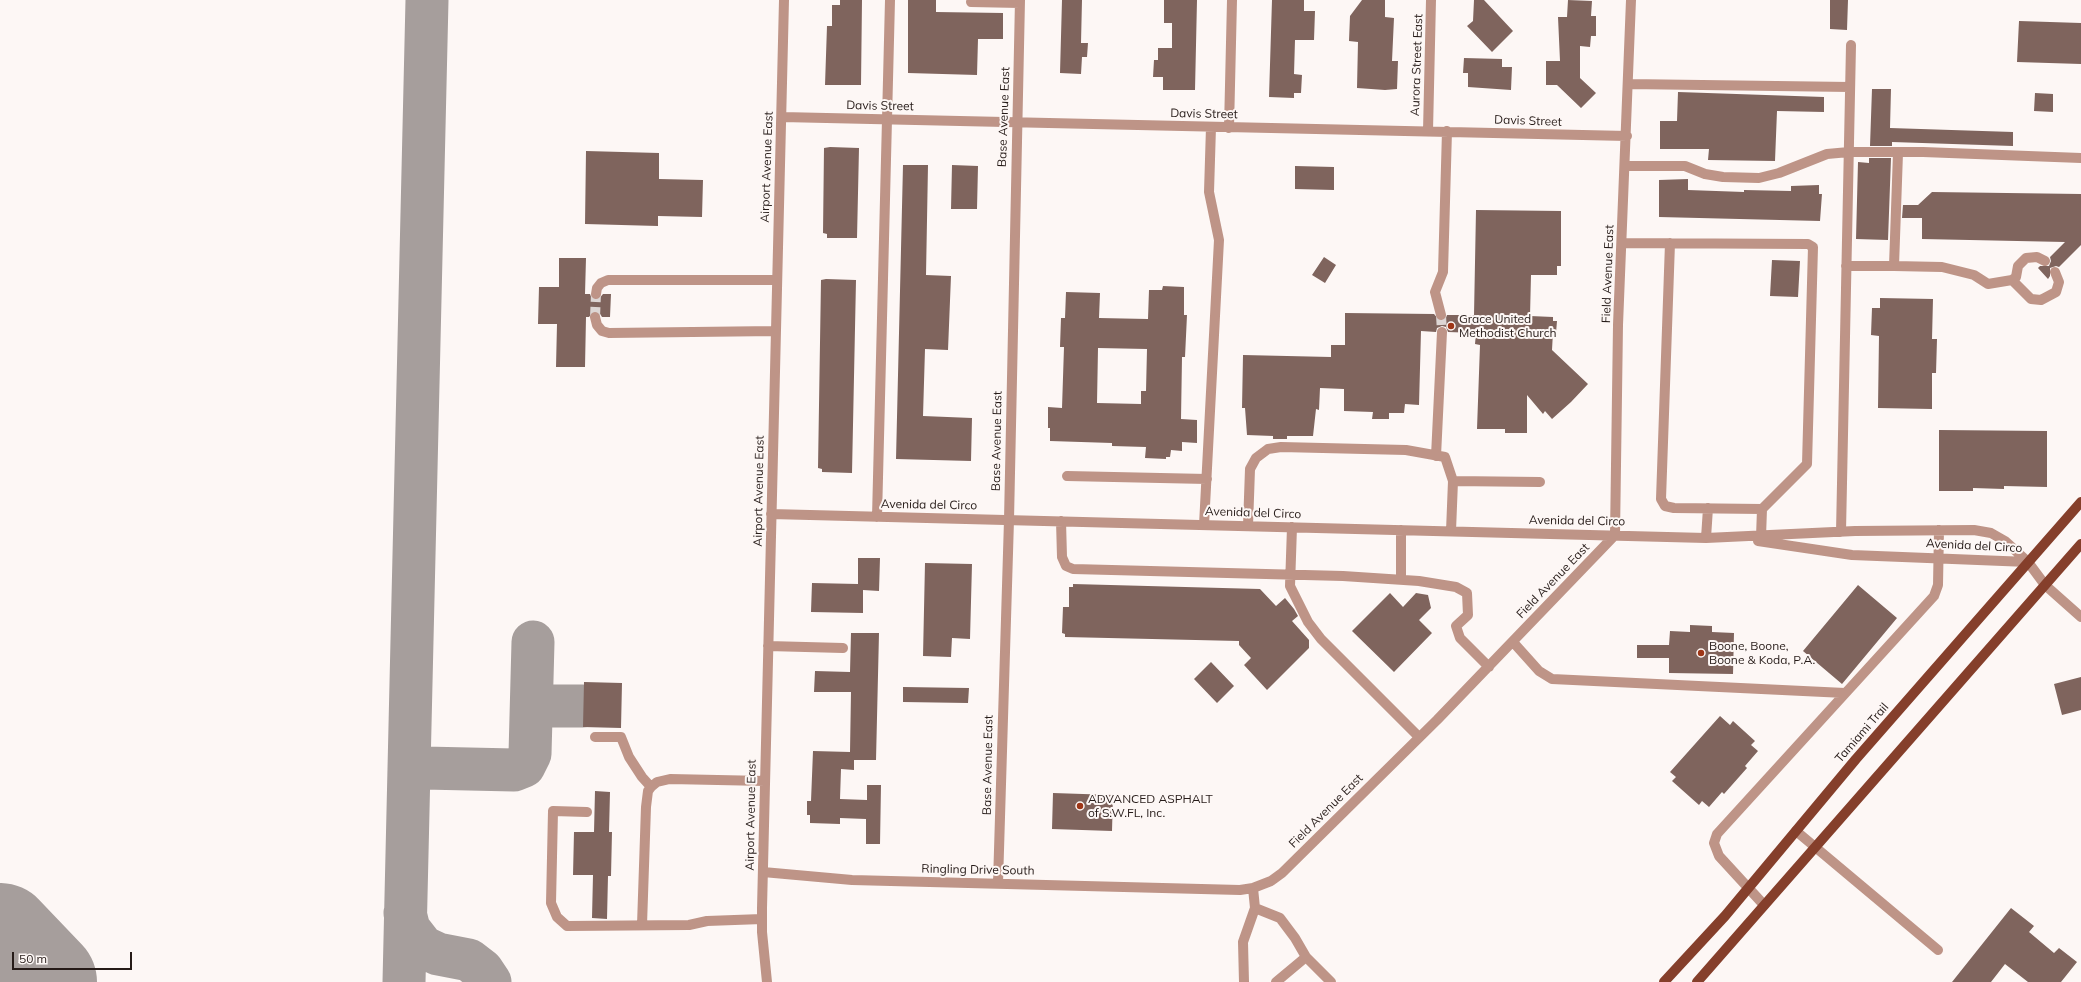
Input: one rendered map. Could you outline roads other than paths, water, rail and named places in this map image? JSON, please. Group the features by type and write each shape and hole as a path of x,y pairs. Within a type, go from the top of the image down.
{"main road":[{"name":"Tamiami Trail","path":"1664,982 1748,888 1856,759 2081,502"},
{"path":"1697,982 2081,544"}],"street":[{"name":"Airport Avenue East","path":"767,982 762,919 784,0"},
{"path":"877,516 890,0"},
{"path":"1229,128 1232,0"},
{"name":"Aurora Street East","path":"1428,131 1432,0"},
{"name":"Field Avenue East","path":"1193,888 1240,890 1253,888 1271,881 1282,873 1489,667 1615,535 1622,243 1631,0"},
{"path":"971,2 1020,2"},
{"name":"Base Avenue East","path":"998,882 1009,520 1016,122 1020,2"},
{"path":"1841,532 1851,45"},
{"path":"1628,84 1850,88"},
{"name":"Davis Street","path":"782,117 1626,136"},
{"path":"1204,525 1219,240 1209,192 1211,127"},
{"path":"1441,314 1435,292 1443,272 1447,131"},
{"path":"1625,166 1685,166 1705,174 1723,177 1759,178 1780,173 1827,154 1848,152 2081,158"},
{"path":"1894,266 1898,153"},
{"path":"1622,243 1808,244 1812,247 1807,464 1762,509 1761,536"},
{"path":"1670,244 1661,499 1664,506 1674,508 1762,509"},
{"path":"1846,266 1942,267 1974,276 1988,284 2012,280 2016,277 2018,266 2026,258 2037,257 2045,261"},
{"path":"2012,280 2031,299 2041,300 2056,292 2059,282 2055,272"},
{"path":"596,294 597,288 601,283 608,280 777,280"},
{"path":"595,317 597,325 602,331 609,333 776,331"},
{"path":"1436,456 1442,332"},
{"path":"1248,526 1250,469 1256,458 1268,449 1281,447 1406,450 1445,457 1453,481 1451,531"},
{"path":"1067,476 1207,479"},
{"path":"1453,481 1540,482"},
{"path":"1706,538 1708,508"},
{"name":"Avenida del Circo","path":"771,514 1706,538 1734,538 1841,532 1974,530 1992,533 2028,562"},
{"path":"1061,521 1062,557 1066,566 1073,569 1291,576 1343,576 1401,580 1456,587 1467,593 1468,615 1456,626 1460,638 1489,667"},
{"path":"1292,527 1290,586 1308,622 1321,639 1419,737"},
{"path":"1401,530 1401,580"},
{"path":"1764,905 1719,856 1714,843 1717,834 1934,596 1938,585 1939,530"},
{"name":"Avenida del Circo","path":"1734,538 1852,554 2028,562"},
{"path":"2028,562 2045,585 2081,617"},
{"path":"1513,642 1539,671 1552,679 1846,693"},
{"path":"768,646 843,648"},
{"path":"595,737 622,737 629,757 642,777 652,787"},
{"path":"642,925 646,807 648,791 657,782 670,779 765,781"},
{"path":"587,812 553,811 551,903 557,917 567,926 689,925 707,921 762,919"},
{"path":"1796,831 1816,846 1938,950"},
{"name":"Ringling Drive South","path":"763,872 852,880 998,882 1193,888"},
{"path":"1244,982 1243,942 1255,908 1253,888"},
{"path":"1255,908 1280,918 1296,938 1306,957 1331,982"},
{"path":"1276,982 1306,957"}],"tunnel":[{"path":"595,317 596,294"},
{"path":"1441,315 1442,332"}],"place":[{"name":"Grace United Methodist Church","path":"1451,326"},
{"name":"Boone, Boone, Boone & Koda, P.A.","path":"1701,653"},
{"name":"ADVANCED ASPHALT of S.W.FL, Inc.","path":"1080,806"}]}
